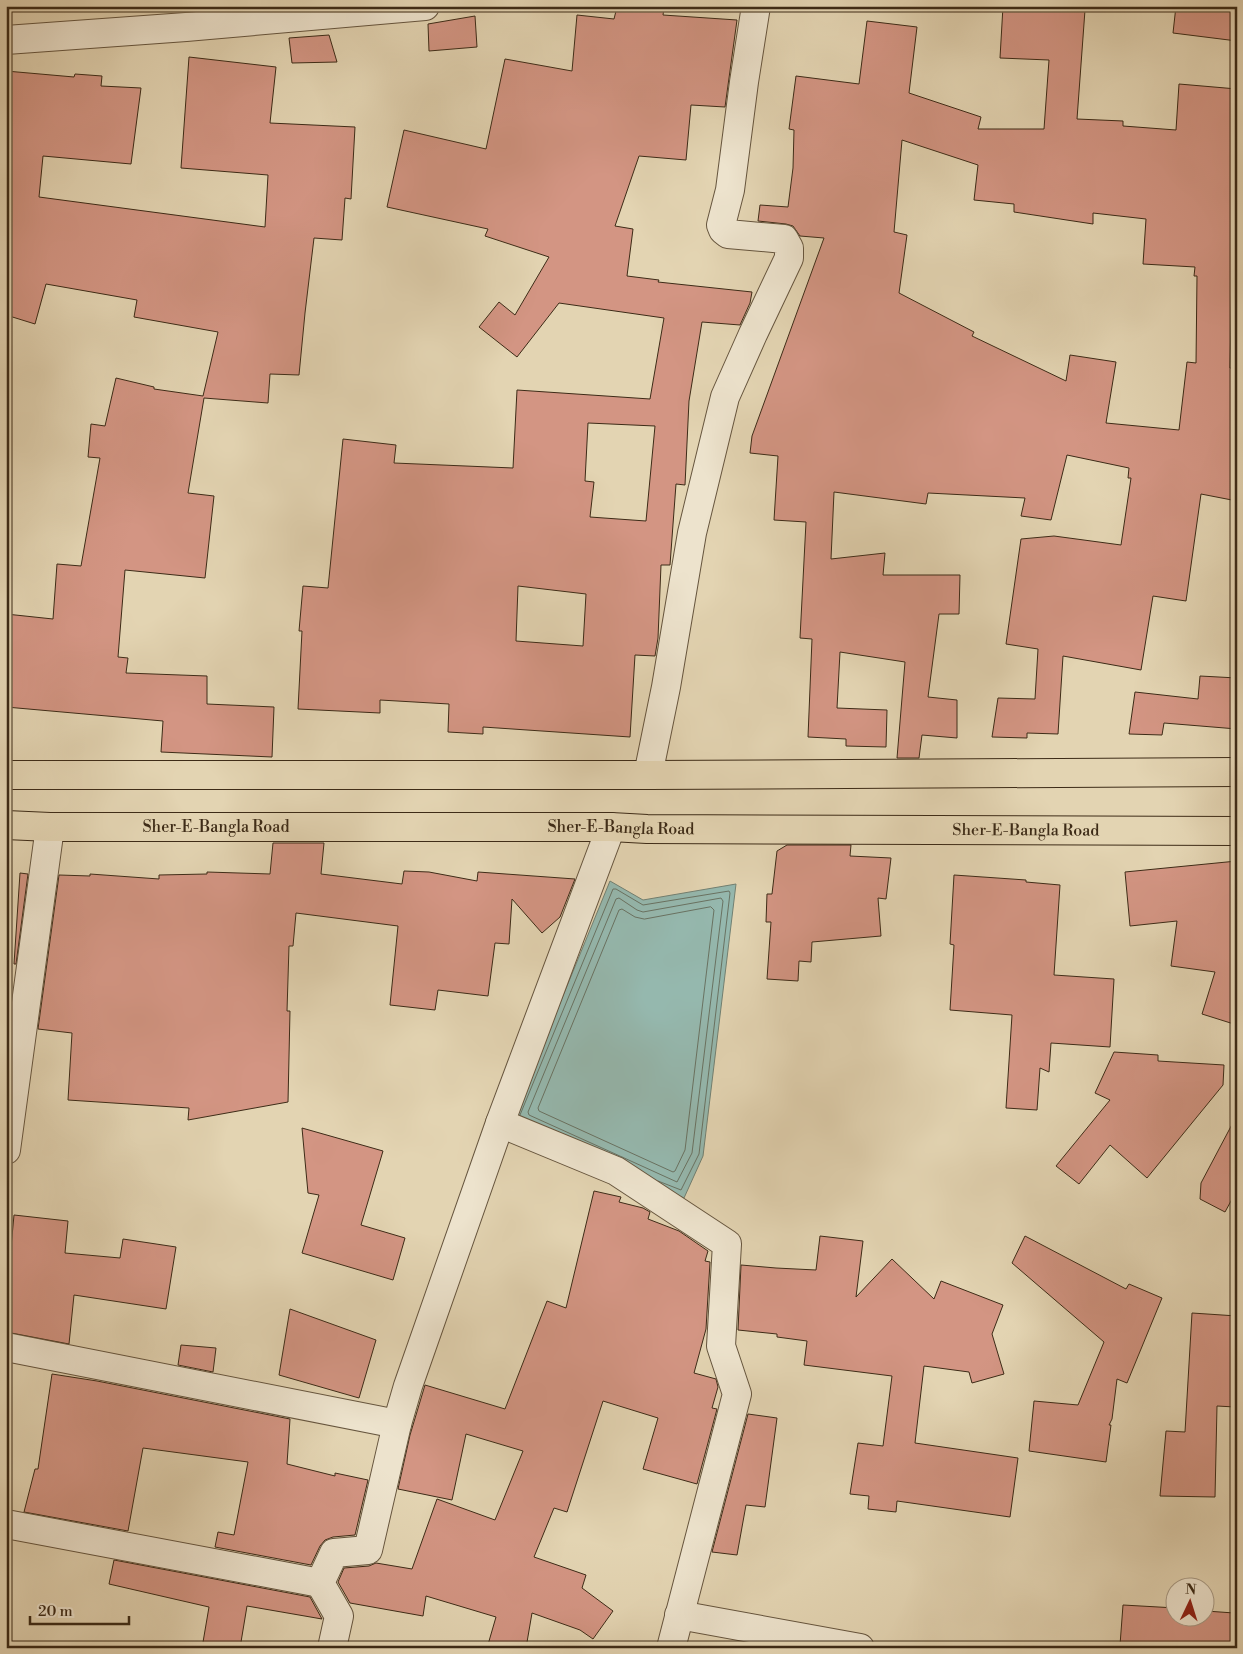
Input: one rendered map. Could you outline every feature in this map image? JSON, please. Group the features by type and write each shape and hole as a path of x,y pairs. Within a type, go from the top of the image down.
{"highway":[{"path":"6,775 648,776 1237,772"},
{"name":"Sher-E-Bangla Road","path":"6,825 1237,831"}],"street":[{"path":"6,40 192,17 425,6"},
{"path":"648,776 666,687 692,533 725,397 789,258 789,248 784,239 728,234 720,225 731,182 756,6"},
{"path":"6,1150 50,826"},
{"path":"320,1582 334,1553 368,1550 397,1424 408,1386 500,1124 611,827"},
{"path":"500,1124 616,1171 727,1244 721,1346 737,1394 670,1648"},
{"path":"6,1347 397,1424"},
{"path":"6,1524 320,1582 340,1616 332,1648"},
{"path":"679,1615 860,1648"}],"water":[{"path":"610,881 643,900 736,884 703,1156 684,1198 515,1121 515,1113"}],"building":[{"path":"1003,6 1085,10 1077,119 1123,121 1123,126 1176,130 1179,84 1237,89 1237,269 1232,268 1230,368 1237,368 1237,501 1201,494 1186,601 1153,596 1141,670 1063,656 1058,734 1027,733 1027,738 992,737 998,698 1035,699 1038,649 1006,644 1021,539 1054,536 1121,545 1131,478 1128,478 1129,468 1067,455 1051,520 1021,516 1025,498 928,493 926,504 834,492 831,559 885,553 883,575 960,575 959,614 939,614 928,697 957,700 957,738 922,735 919,758 897,758 905,662 840,652 837,708 887,710 886,747 846,746 846,739 808,737 812,639 800,638 806,522 774,520 778,456 750,453 752,436 824,238 800,236 793,226 786,224 758,221 760,205 788,207 793,168 794,130 789,129 796,76 859,84 867,21 917,27 909,93 981,117 978,129 1044,129 1049,60 1000,58","holes":["902,140 978,165 974,200 1014,204 1014,212 1093,224 1093,213 1146,219 1143,264 1195,267 1194,276 1197,276 1196,363 1187,362 1179,430 1106,423 1116,362 1070,355 1066,381 972,336 974,332 899,293 907,235 894,232"]},
{"path":"1176,6 1237,6 1237,41 1173,33"},
{"path":"617,7 664,8 663,15 737,20 725,107 691,105 686,160 639,156 615,226 633,229 627,276 659,280 658,282 752,292 750,303 740,325 702,322 689,401 685,485 676,484 670,565 661,565 658,638 655,656 635,655 630,737 483,727 483,734 448,732 449,704 380,700 380,713 298,709 302,631 299,631 303,586 328,588 343,439 396,445 394,463 513,468 517,390 650,399 664,318 559,303 517,357 479,327 499,302 515,315 549,257 485,236 488,229 387,207 404,130 486,149 505,59 572,71 577,15 614,19","holes":["588,423 655,426 646,521 590,517 594,482 585,481","518,586 586,594 583,646 516,641"]},
{"path":"475,16 477,47 429,51 428,24"},
{"path":"329,35 337,62 292,63 289,38"},
{"path":"189,57 276,67 270,123 355,127 351,199 345,198 342,240 314,238 299,375 270,374 268,403 204,398 188,493 214,496 205,578 125,570 118,657 128,658 126,673 207,676 207,704 274,707 272,757 161,752 163,721 6,707 6,614 53,619 57,564 81,566 100,458 88,457 91,424 105,426 116,378 154,387 154,389 203,396 218,332 134,317 137,300 46,284 35,324 6,315 6,71 74,77 75,74 102,76 101,86 141,88 131,164 43,156 39,197 265,227 268,175 181,168"},
{"path":"1200,676 1237,678 1237,729 1164,723 1162,735 1129,734 1135,692 1198,699"},
{"path":"273,843 324,843 321,874 402,884 404,871 429,872 477,881 478,872 575,879 560,917 542,933 512,899 509,944 495,943 488,996 438,990 435,1010 390,1005 398,926 296,913 293,946 289,946 287,1011 290,1011 288,1102 188,1120 189,1108 68,1100 72,1033 38,1029 59,875 90,876 90,874 159,879 159,875 207,874 207,872 270,874"},
{"path":"787,845 851,845 850,856 891,858 886,899 878,898 881,936 812,942 811,962 799,961 798,981 767,979 771,922 766,922 767,894 772,894 777,851"},
{"path":"1237,861 1237,1025 1202,1014 1215,972 1171,966 1177,921 1130,926 1125,872"},
{"path":"20,873 28,874 16,964 14,964"},
{"path":"954,875 1026,880 1026,882 1060,885 1054,975 1114,979 1110,1047 1051,1043 1049,1072 1040,1068 1037,1110 1006,1108 1012,1015 950,1010 954,945 950,944"},
{"path":"1114,1052 1158,1055 1158,1061 1224,1065 1223,1085 1147,1178 1110,1145 1079,1184 1056,1166 1110,1100 1095,1093"},
{"path":"1237,1115 1237,1190 1225,1212 1200,1199 1201,1183"},
{"path":"302,1128 383,1151 361,1225 405,1238 393,1280 302,1253 319,1195 308,1193"},
{"path":"594,1191 621,1197 619,1202 643,1208 650,1212 648,1219 679,1231 708,1251 705,1261 710,1262 706,1329 694,1373 716,1379 718,1387 712,1408 717,1409 697,1484 643,1469 658,1418 603,1401 567,1512 554,1508 534,1557 586,1575 582,1588 613,1611 593,1639 580,1630 532,1613 526,1648 487,1648 496,1617 426,1596 423,1616 350,1603 338,1582 344,1568 369,1566 376,1563 412,1569 437,1499 495,1520 523,1451 466,1434 452,1500 398,1489 410,1435 425,1385 505,1409 547,1301 566,1308"},
{"path":"14,1215 68,1221 65,1253 120,1258 123,1239 176,1247 166,1309 74,1295 69,1344 6,1332 6,1247 11,1247"},
{"path":"820,1236 863,1241 856,1297 892,1259 934,1299 941,1281 1003,1305 992,1334 1004,1374 972,1383 969,1372 924,1366 915,1443 1018,1458 1010,1517 897,1501 896,1512 868,1509 869,1496 850,1494 858,1443 883,1446 892,1376 804,1365 807,1341 777,1337 777,1334 738,1330 741,1265 816,1270"},
{"path":"1025,1236 1126,1289 1129,1284 1162,1298 1127,1383 1117,1379 1112,1419 1109,1425 1111,1425 1106,1462 1029,1451 1034,1401 1078,1405 1104,1342 1012,1263"},
{"path":"290,1309 376,1340 359,1398 279,1375"},
{"path":"1192,1313 1237,1316 1235,1407 1217,1406 1215,1497 1160,1496 1166,1431 1185,1432"},
{"path":"181,1345 216,1348 213,1372 178,1365"},
{"path":"52,1374 290,1419 287,1464 335,1476 335,1473 368,1480 355,1535 333,1537 325,1540 311,1565 215,1547 218,1532 234,1535 248,1462 143,1448 128,1531 24,1512 35,1469 38,1469"},
{"path":"748,1414 777,1418 765,1507 746,1505 737,1555 712,1552"},
{"path":"114,1560 310,1597 322,1619 247,1606 240,1648 202,1648 209,1607 109,1584"},
{"path":"1123,1605 1166,1607 1166,1626 1216,1626 1216,1612 1234,1613 1231,1648 1163,1648 1120,1645"}]}
